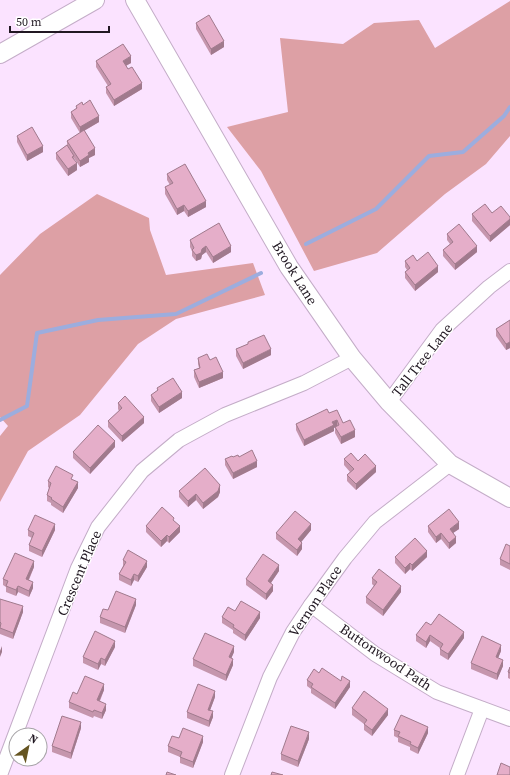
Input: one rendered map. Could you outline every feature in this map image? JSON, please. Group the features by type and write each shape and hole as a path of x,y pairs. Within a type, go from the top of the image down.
{"street":[{"path":"0,54 95,0"},
{"name":"Brook Lane","path":"135,0 289,267 352,358 389,402 450,464 510,498"},
{"name":"Tall Tree Lane","path":"389,402 442,330 489,287 510,271"},
{"name":"Crescent Place","path":"0,775 78,568 98,527 142,471 179,440 225,415 304,383 352,358"},
{"name":"Vernon Place","path":"232,775 270,677 293,632 311,605 345,558 375,522 450,464"},
{"name":"Buttonwood Path","path":"311,605 375,654 437,692 510,719"},
{"path":"457,775 482,709"}],"shaded area":[{"path":"510,1 510,136 486,164 445,194 377,253 314,271 261,171 227,127 288,112 280,38 343,44 374,23 419,20 435,48"},
{"path":"97,194 149,218 150,230 166,275 253,263 265,295 176,319 138,344 80,415 28,451 0,502 0,436 8,426 0,417 0,275 40,234"}],"building":[{"path":"209,15 224,41 211,49 196,23"},
{"path":"123,44 131,56 123,61 128,69 132,67 142,83 114,100 106,87 111,84 96,61"},
{"path":"90,100 99,116 80,127 71,112 82,102 83,105"},
{"path":"32,127 43,146 27,155 17,136"},
{"path":"84,130 95,148 88,153 89,155 80,161 67,141"},
{"path":"67,145 74,156 72,157 77,163 68,169 56,153"},
{"path":"185,164 206,201 188,211 184,205 177,209 165,187 173,183 167,174"},
{"path":"485,204 492,213 501,206 510,217 510,219 490,236 472,214"},
{"path":"219,223 231,246 213,257 206,246 202,249 201,253 196,255 192,250 194,248 190,240"},
{"path":"459,224 477,246 455,264 443,250 453,242 447,234"},
{"path":"428,252 438,266 415,285 405,272 410,268 405,261 413,255 417,261"},
{"path":"510,320 510,342 506,344 496,329"},
{"path":"264,335 271,349 243,363 236,349"},
{"path":"207,354 210,360 216,357 223,372 199,382 194,370 200,368 198,358"},
{"path":"173,378 182,392 159,407 151,395 158,390 157,388"},
{"path":"125,396 144,417 122,436 108,421 122,408 118,403"},
{"path":"327,409 329,413 337,410 343,423 350,420 355,430 341,437 335,427 339,425 337,420 332,422 334,425 304,440 296,424"},
{"path":"98,425 115,441 90,468 73,452"},
{"path":"252,450 257,461 233,473 225,459 238,455 239,457"},
{"path":"351,453 358,461 365,454 376,466 356,484 347,475 354,469 344,459"},
{"path":"56,466 73,475 71,479 78,482 63,507 47,495 51,483 48,481"},
{"path":"205,468 220,485 218,491 203,503 196,494 188,501 179,491"},
{"path":"162,507 180,526 169,537 167,535 161,541 146,526"},
{"path":"449,509 459,522 450,529 456,537 449,543 441,533 436,537 428,526"},
{"path":"295,511 311,524 298,539 302,543 297,550 276,533"},
{"path":"35,515 55,524 42,551 29,545 34,533 28,530"},
{"path":"415,538 427,551 412,565 410,563 405,568 395,557"},
{"path":"506,544 510,546 510,564 500,559"},
{"path":"128,550 147,561 138,576 134,574 131,580 119,574 126,562 123,560"},
{"path":"15,553 34,561 26,579 33,582 29,591 18,586 16,590 6,586 8,581 3,579"},
{"path":"263,554 279,565 268,581 273,585 266,594 246,579"},
{"path":"379,569 401,586 383,610 366,597 377,582 372,578"},
{"path":"116,591 136,599 125,627 100,617 103,609 108,610"},
{"path":"0,599 23,606 13,633 0,628"},
{"path":"241,601 260,612 245,635 222,617 228,607 235,611"},
{"path":"439,614 464,632 448,654 440,649 443,644 430,635 426,642 416,635 426,622 431,625"},
{"path":"95,631 115,641 105,660 101,658 98,664 83,657"},
{"path":"205,633 234,646 229,657 233,659 226,675 193,659"},
{"path":"482,636 501,645 496,657 503,660 497,674 471,663"},
{"path":"322,668 341,681 342,676 350,681 335,703 311,687 313,684 307,680 314,669 319,673"},
{"path":"85,676 104,684 97,700 106,704 102,713 94,710 93,712 69,702 73,692 77,694"},
{"path":"198,684 215,691 208,710 213,711 209,721 187,712"},
{"path":"364,691 388,709 372,730 364,724 367,720 352,708"},
{"path":"401,715 428,727 418,748 410,744 411,742 398,736 400,732 394,730"},
{"path":"62,716 81,722 71,753 52,746"},
{"path":"291,726 309,732 298,761 281,754"},
{"path":"183,728 203,736 193,762 180,757 182,752 168,746 172,736 179,738"},
{"path":"501,763 510,767 510,775 497,775"},
{"path":"167,772 176,775 166,775"},
{"path":"272,772 283,775 271,775"}],"waterway":[{"path":"306,244 376,209 429,156 463,152 504,116 510,107"},
{"path":"0,420 27,406 37,333 98,320 176,314 261,273"}]}
